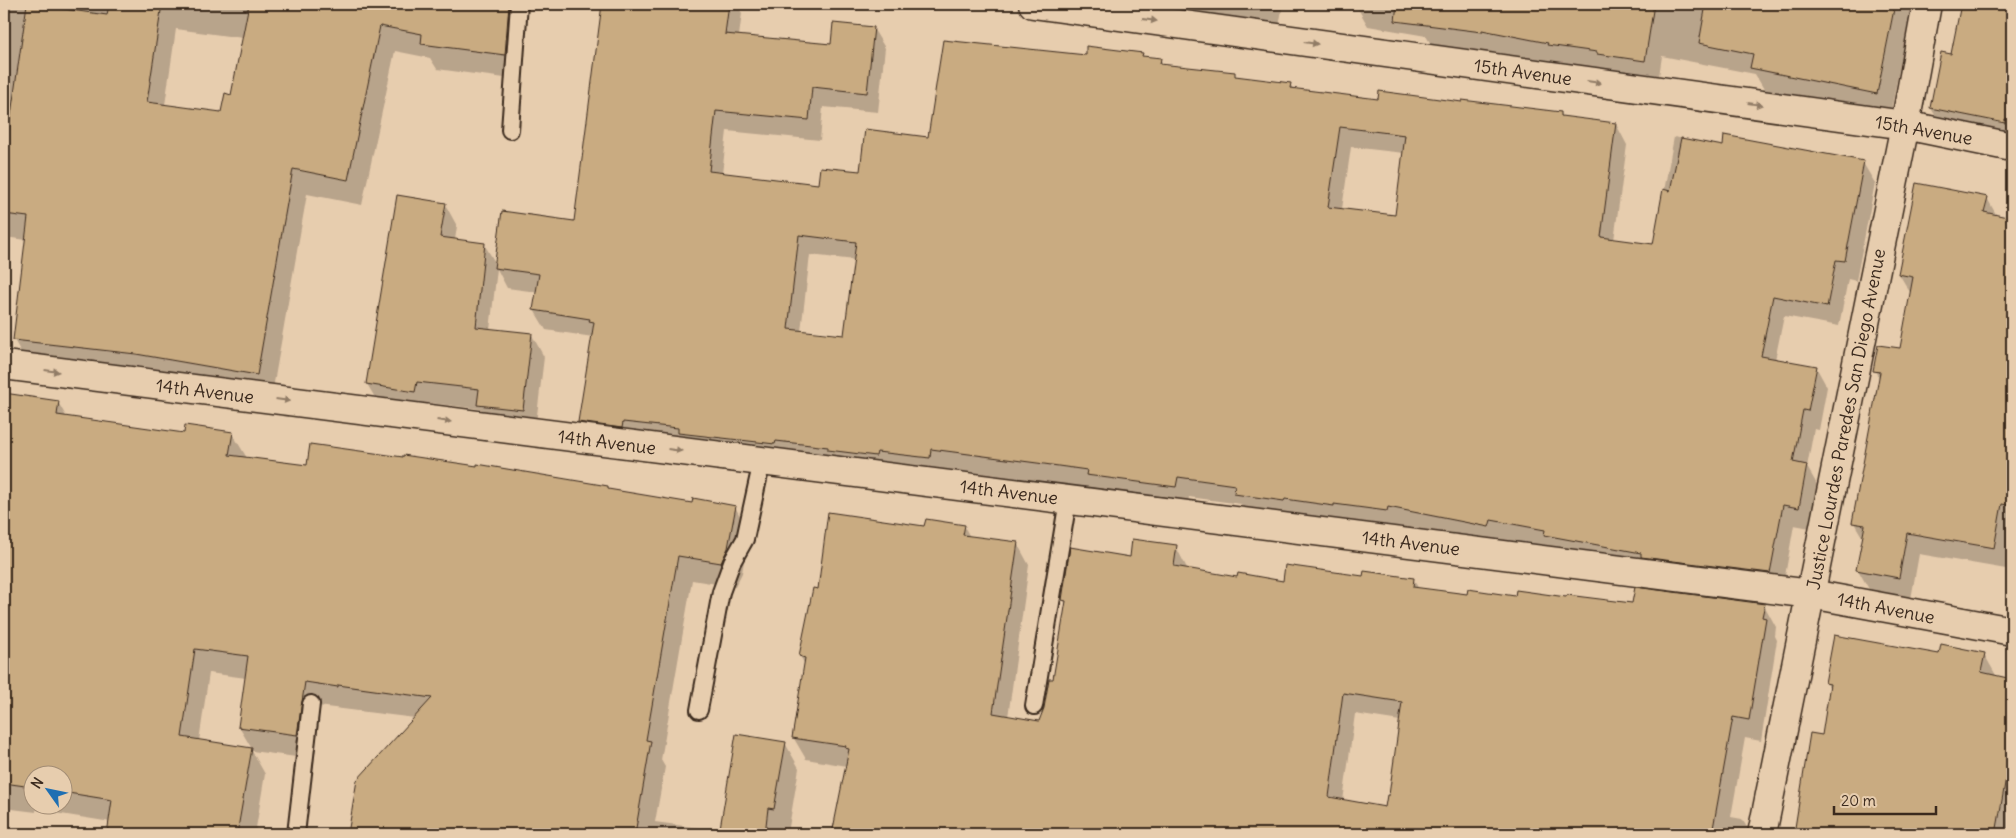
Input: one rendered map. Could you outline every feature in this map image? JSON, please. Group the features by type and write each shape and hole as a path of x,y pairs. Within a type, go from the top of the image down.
{"street":[{"name":"15th Avenue","path":"1033,4 1068,6 1905,125 2012,147"},
{"name":"Justice Lourdes Paredes San Diego Avenue","path":"1762,834 1905,125 1927,4"},
{"name":"14th Avenue","path":"4,365 1811,594 2012,632"}],"lane":[{"path":"510,130 519,4"},
{"path":"699,710 720,592 732,562 745,540 762,461"},
{"path":"1034,706 1068,500"},
{"path":"296,834 311,704"}],"building":[{"path":"27,4 107,15 109,4 162,4 147,102 221,112 225,93 231,95 249,4 509,4 505,55 421,44 422,34 380,26 348,180 293,169 257,375 136,354 13,340 28,217 4,214 4,163"},
{"path":"602,4 729,4 725,34 831,44 833,23 874,27 867,93 812,87 809,120 716,111 709,171 818,184 820,167 860,171 865,129 928,137 943,40 1086,55 1086,46 1143,53 1142,56 1161,58 1160,64 1235,72 1235,76 1291,83 1290,88 1378,99 1379,91 1561,112 1561,116 1616,123 1601,237 1653,244 1663,189 1670,191 1681,138 1723,146 1724,135 1864,161 1845,261 1836,260 1827,307 1773,296 1761,356 1817,366 1808,411 1803,410 1793,462 1807,465 1799,508 1783,505 1770,573 1641,557 1641,553 1544,535 1545,530 1491,520 1489,527 1388,507 1387,511 1234,494 1235,485 1178,477 1176,487 1086,475 1087,470 931,449 930,458 877,452 876,456 828,450 828,447 776,441 775,444 678,433 678,428 623,422 622,428 578,422 594,322 589,321 590,319 533,310 539,274 494,268 502,211 574,221","holes":["1340,127 1405,135 1395,215 1328,207","799,235 856,242 844,335 788,329"]},
{"path":"1397,4 1654,4 1645,61 1547,45 1548,43 1482,30 1482,32 1395,21"},
{"path":"1706,4 1895,4 1877,94 1750,68 1753,54 1699,43"},
{"path":"1961,4 2012,4 2012,120 2005,119 2005,123 1930,108 1941,52 1951,54"},
{"path":"1916,183 1988,197 1984,212 2012,218 2012,506 2002,504 1994,548 1907,533 1899,578 1856,570 1865,525 1852,523 1880,372 1873,371 1878,345 1900,348 1913,277 1898,274"},
{"path":"397,195 446,203 440,237 485,243 476,327 532,333 523,410 477,405 479,389 417,382 415,392 366,384"},
{"path":"4,393 59,401 57,415 184,433 185,425 233,432 229,455 307,465 310,444 477,466 477,464 608,486 608,489 692,503 693,498 736,506 728,548 721,563 678,556 646,740 651,741 635,834 348,834 357,780 432,698 305,682 297,735 238,727 248,656 195,649 182,737 252,748 237,834 107,834 112,800 72,794 72,766 22,766 22,786 4,783"},
{"path":"828,512 924,526 926,519 965,525 963,535 1018,542 993,713 1039,721 1044,708 1049,679 1053,679 1066,601 1062,600 1070,547 1130,557 1132,539 1177,545 1174,566 1237,577 1238,573 1283,581 1285,565 1363,576 1364,571 1414,578 1413,587 1467,594 1468,589 1515,596 1516,590 1632,603 1635,587 1765,604 1762,617 1766,618 1749,720 1733,717 1712,834 1061,834 1026,829 1025,834 832,834 849,749 845,748 846,746 792,738 805,658 799,656 813,588 818,589","holes":["1343,693 1402,702 1389,795 1387,795 1385,807 1329,797"]},
{"path":"1834,635 1939,654 1941,644 1985,653 1981,672 2012,679 2012,744 1996,834 1794,834 1810,733 1822,735 1830,684 1825,683"},
{"path":"736,734 786,742 774,809 768,808 765,834 719,834"}]}
